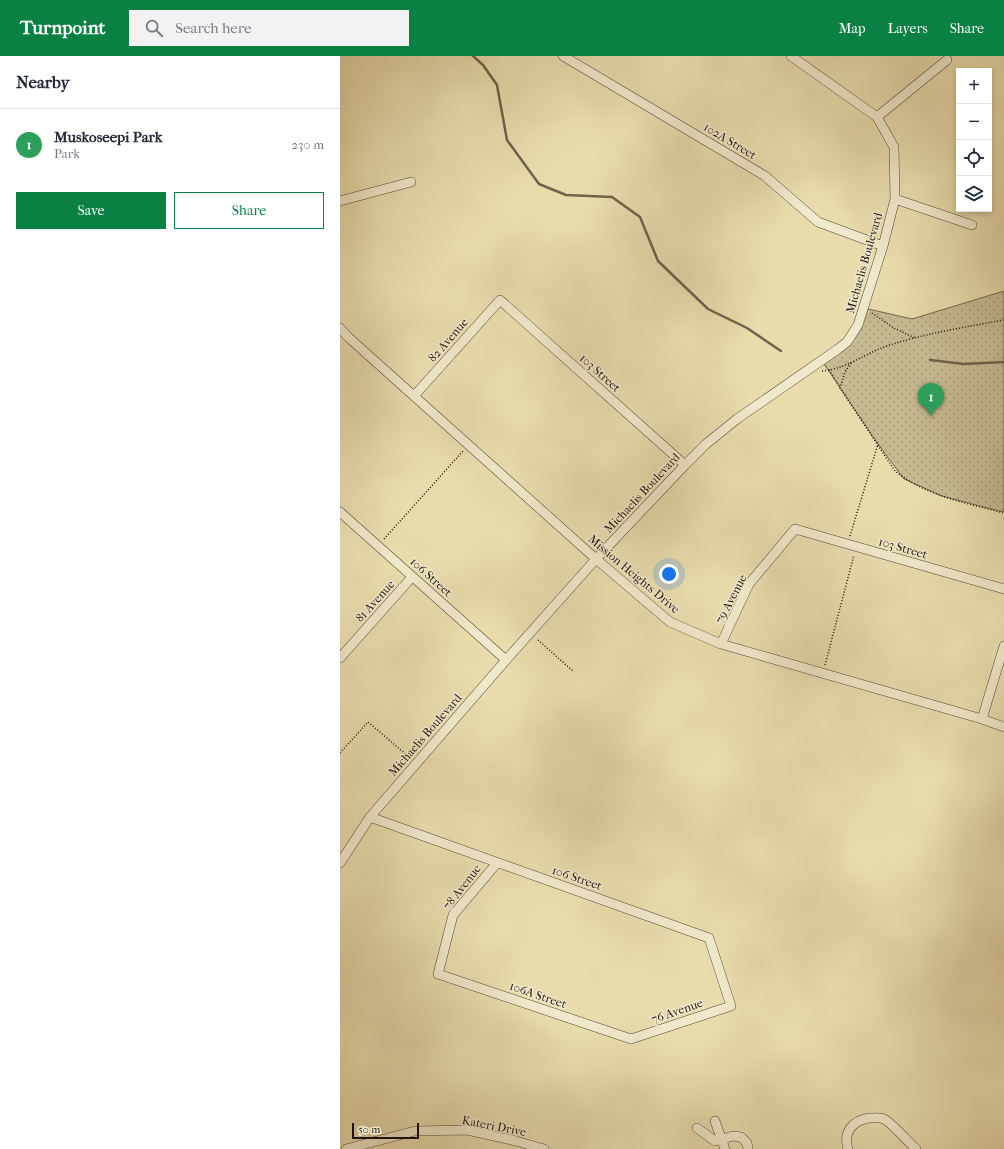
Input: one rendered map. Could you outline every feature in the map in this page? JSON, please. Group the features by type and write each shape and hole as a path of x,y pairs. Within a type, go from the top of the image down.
{"street":[{"name":"102A Street","path":"563,56 765,176 818,222 883,246"},
{"path":"791,56 877,117 947,60"},
{"name":"Michaelis Boulevard","path":"340,863 370,817 506,660 596,559 685,465 706,444 737,418 847,342 858,325 864,308 883,246 894,199 894,147 877,117"},
{"path":"340,201 411,182"},
{"path":"894,199 972,225"},
{"name":"82 Avenue","path":"414,396 500,300"},
{"name":"103 Street","path":"500,300 685,465"},
{"name":"Mission Heights Drive","path":"340,328 348,337 468,445 596,559 670,622 721,644 982,719 1004,727"},
{"name":"106 Street","path":"340,512 506,660"},
{"name":"103 Street","path":"795,529 1004,589"},
{"name":"79 Avenue","path":"721,644 749,584 795,529"},
{"name":"81 Avenue","path":"340,658 412,577"},
{"path":"982,719 1004,646"},
{"name":"106 Street","path":"370,817 709,938 731,1006"},
{"name":"78 Avenue","path":"438,974 453,915 497,863"},
{"name":"106A Street","path":"438,974 632,1040"},
{"name":"76 Avenue","path":"632,1040 731,1006"},
{"path":"848,1149 846,1137 851,1126 857,1122 876,1117 886,1120 916,1149"},
{"path":"715,1120 725,1149"},
{"path":"697,1128 715,1140 721,1140 733,1136 741,1137 747,1143 748,1149"},
{"name":"Kateri Drive","path":"346,1149 415,1131 467,1130 544,1149"}],"path":[{"path":"864,308 894,328 915,338"},
{"path":"811,368 822,371 840,368 881,348 915,338 1004,320"},
{"path":"840,388 845,372 851,362"},
{"path":"829,370 895,471 904,479 942,496 1004,513"},
{"path":"847,544 878,444"},
{"path":"377,546 468,445"},
{"path":"823,673 856,547"},
{"path":"538,640 574,672"},
{"path":"340,752 368,722 417,763"}],"shaded area":[{"path":"1004,291 1003,512 942,496 904,479 878,444 822,361 838,349 864,308 912,319"}],"waterway":[{"path":"473,56 483,65 497,85 507,140 539,184 566,195 612,197 640,217 658,261 708,309 747,328 781,351"},
{"path":"930,360 964,364 1004,362"}],"place":[{"name":"Muskoseepi Park","path":"931,416"}]}
